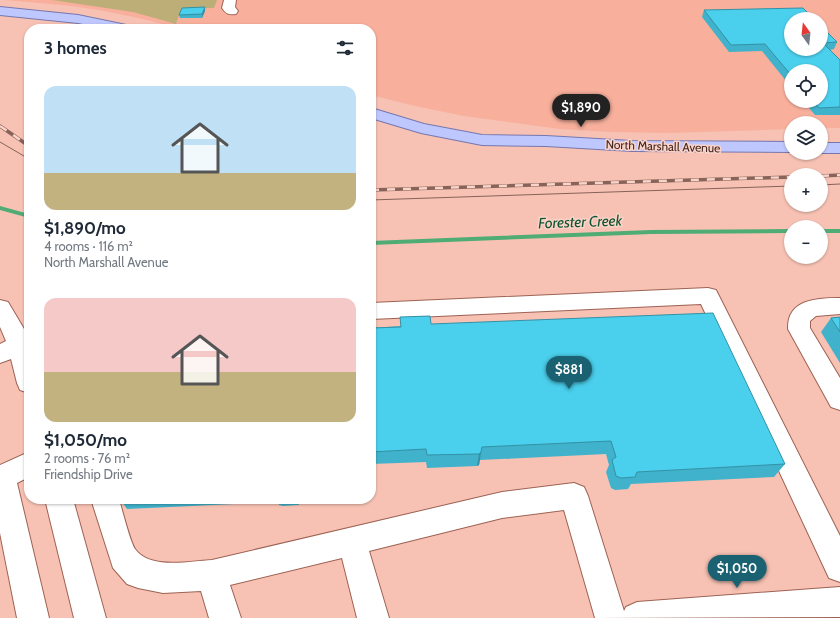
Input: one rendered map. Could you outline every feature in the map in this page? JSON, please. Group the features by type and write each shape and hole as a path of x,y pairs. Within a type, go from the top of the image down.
{"main road":[{"path":"0,11 99,24"},
{"name":"North Marshall Avenue","path":"376,114 421,128 482,140 546,141 639,146 784,148"},
{"path":"828,148 840,148"}],"street":[{"path":"376,311 708,296 840,567"},
{"path":"840,306 822,306 809,309 801,315 798,322 799,330 840,400"},
{"path":"0,308 16,334 10,350 24,374"},
{"path":"24,466 1,478 8,546 33,618"},
{"path":"106,504 122,558 138,573 163,578 212,575 502,505 574,496 611,618"},
{"path":"60,504 90,618"},
{"path":"352,542 373,618"},
{"path":"212,575 225,618"},
{"path":"637,618 840,602"}],"shaded area":[{"path":"5,0 840,0 840,128 828,128 828,116 784,116 784,129 670,133 560,129 464,116 376,96 376,24 162,24 72,6"},
{"path":"52,0 217,0 214,8 181,9 176,24 133,12"}],"building":[{"path":"205,7 202,14 179,15 182,8"},
{"path":"803,8 807,12 784,12 784,56 828,56 828,48 840,60 840,107 828,108 828,64 784,64 784,67 765,44 731,45 704,10"},
{"path":"828,33 837,42 828,43"},
{"path":"713,313 785,464 637,472 635,477 621,478 616,476 612,460 616,457 611,441 482,447 479,454 427,455 426,449 376,452 376,328 401,327 400,317 430,316 431,324"},
{"path":"840,317 840,332 831,318"}],"waterway":[{"name":"Forester Creek","path":"0,208 24,215"},
{"name":"Forester Creek","path":"376,243 651,232 784,231"},
{"name":"Forester Creek","path":"828,231 840,231"}],"tram line":[{"path":"0,142 24,156"},
{"path":"828,185 840,184"},
{"path":"376,200 784,186"}],"railway":[{"path":"0,126 24,143"},
{"path":"828,176 840,175"},
{"path":"376,190 784,177"}]}
